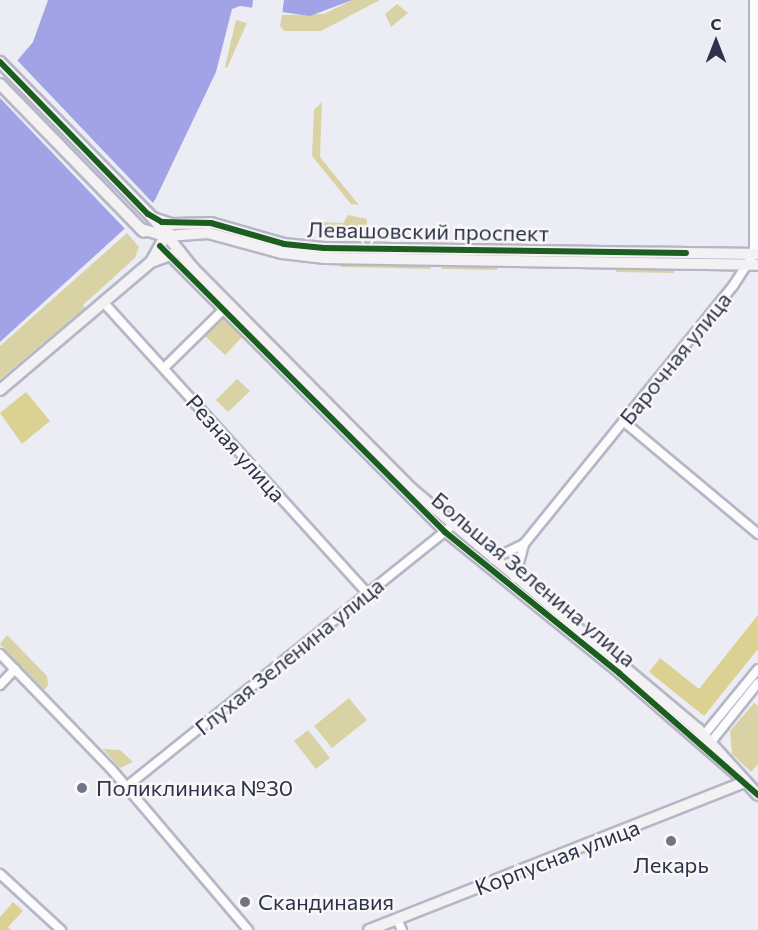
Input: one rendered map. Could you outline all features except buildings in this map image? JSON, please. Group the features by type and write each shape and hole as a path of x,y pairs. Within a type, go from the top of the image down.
{"street":[{"path":"754,0 754,260"},
{"name":"Большая Зеленина улица","path":"0,62 150,216 166,236 169,251 449,529 758,795"},
{"path":"0,84 139,227 169,251"},
{"name":"Левашовский проспект","path":"150,216 177,223 211,223 284,244 324,248 754,260"},
{"path":"166,236 177,223"},
{"path":"0,390 105,304 151,262 169,251 180,234 177,223"},
{"path":"139,227 166,236"},
{"name":"Левашовский проспект","path":"166,236 208,233 282,253 325,258 754,260"},
{"path":"166,236 169,251"},
{"name":"Барочная улица","path":"515,578 524,544 754,260"},
{"name":"Резная улица","path":"105,304 165,367 366,592"},
{"path":"165,367 226,307"},
{"path":"623,421 758,534"},
{"name":"Большая Зеленина улица","path":"449,529 493,559 707,738 745,782"},
{"name":"Глухая Зеленина улица","path":"126,787 366,592 449,529"},
{"name":"Барочная улица","path":"493,559 524,544"},
{"path":"0,654 126,787 248,930"},
{"path":"0,685 15,669"},
{"path":"707,738 758,669"},
{"path":"707,738 758,683"},
{"name":"Корпусная улица","path":"369,930 745,782"},
{"path":"0,874 62,930"},
{"path":"397,920 402,930"}],"shaded area":[{"path":"352,0 380,0 321,31 284,31 280,26 282,15 324,14"},
{"path":"397,4 408,13 391,27 385,14"},
{"path":"236,20 247,23 227,68 225,67"},
{"path":"322,102 320,157 359,205 351,204 312,156 314,110"},
{"path":"348,215 367,219 366,236 362,236 361,227 315,226 315,222 343,223"},
{"path":"127,233 139,247 135,258 83,305 85,308 0,379 0,346"},
{"path":"341,262 429,263 431,269 341,267"},
{"path":"443,264 497,265 497,270 441,269"},
{"path":"616,267 674,268 674,273 616,272"},
{"path":"224,317 243,336 225,355 205,336"},
{"path":"237,379 250,391 228,412 216,400"},
{"path":"26,392 50,421 22,444 0,413"},
{"path":"758,615 758,649 704,716 649,672 660,658 699,689"},
{"path":"7,635 47,676 48,685 44,690 0,644"},
{"path":"349,698 367,720 332,748 314,726"},
{"path":"754,703 758,706 758,764 751,772 732,754 730,731"},
{"path":"308,730 330,758 316,769 294,741"},
{"path":"103,749 120,750 133,762 120,768"},
{"path":"13,902 23,911 8,927 11,930 0,930 0,917"}],"water":[{"path":"48,0 352,0 310,16 240,6 232,9 216,72 154,202 0,342 0,81 33,42"}],"pier":[{"path":"253,0 284,0 282,15 252,9"},
{"path":"16,59 153,203 169,180 156,204 128,232 0,98 0,76"}],"cycle path":[{"path":"0,62 148,214 162,222 211,223 284,244 324,248 686,253"},
{"path":"160,246 445,532 619,673 758,795"}],"place":[{"name":"Поликлиника №30","path":"82,788"},
{"name":"Лекарь","path":"671,841"},
{"name":"Скандинавия","path":"245,902"}]}
